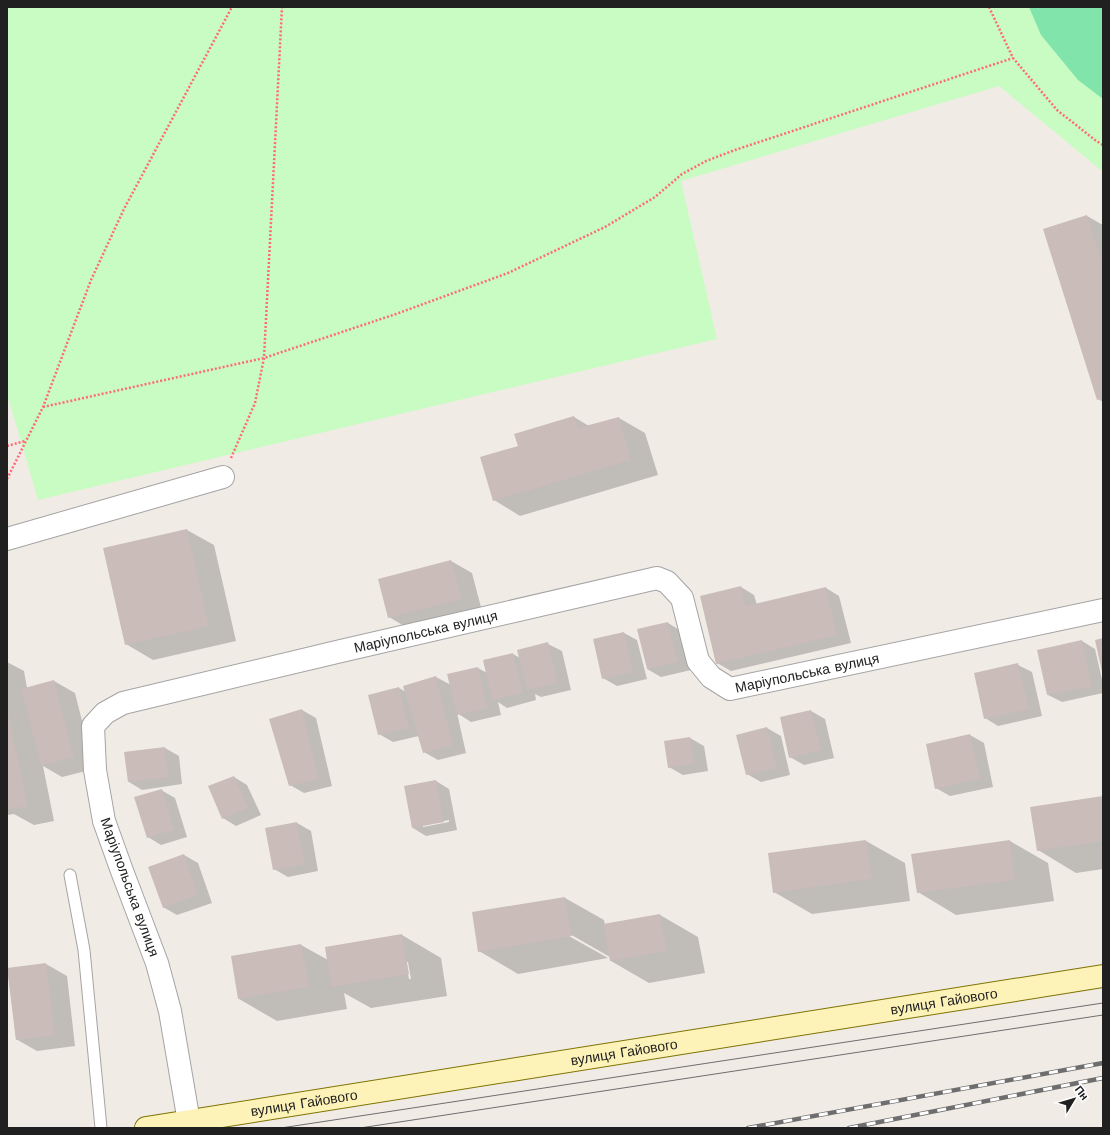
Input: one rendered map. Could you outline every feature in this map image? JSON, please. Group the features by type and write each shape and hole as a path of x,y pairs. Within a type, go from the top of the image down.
{"street":[{"path":"7,539 223,476"},
{"name":"Маріупольська вулиця","path":"189,1122 170,1011 157,963 104,820 95,770 93,726 105,713 123,703 657,578 667,582 682,598 698,661 712,677 730,689 1103,610"},
{"name":"вулиця Гайового","path":"146,1128 1103,976"}],"lane":[{"path":"70,875 84,950 101,1128"}],"path":[{"path":"7,479 43,407 91,280 124,208 232,7"},
{"path":"223,476 255,402 264,358 282,7"},
{"path":"989,7 1013,58 1057,110 1103,145"},
{"path":"43,407 264,358 396,314 508,273 606,228 655,197 682,174 706,161 735,150 1013,58"},
{"path":"7,446 26,441"}],"green space":[{"path":"7,7 1103,7 1103,172 999,86 681,181 717,339 38,500 7,394"},
{"path":"1029,7 1103,7 1103,99 1078,80 1041,35"}],"building":[{"path":"1087,215 1103,265 1103,398 1097,400 1043,229"},
{"path":"574,416 578,428 619,417 631,460 493,501 480,457 518,446 514,434"},
{"path":"187,529 209,626 125,645 103,548"},
{"path":"451,560 462,599 388,618 378,579"},
{"path":"741,586 746,606 826,587 837,635 716,664 700,596"},
{"path":"668,622 678,662 647,669 637,629"},
{"path":"624,632 633,672 602,679 593,639"},
{"path":"1103,638 1103,672 1102,672 1095,640"},
{"path":"1082,640 1092,686 1047,695 1037,650"},
{"path":"548,642 558,683 527,690 517,650"},
{"path":"513,653 523,693 492,700 483,660"},
{"path":"1018,663 1029,709 984,719 974,673"},
{"path":"478,667 488,708 457,715 447,674"},
{"path":"436,676 453,745 423,753 403,686"},
{"path":"54,680 74,757 41,766 21,689"},
{"path":"399,687 409,728 378,735 368,695"},
{"path":"7,708 28,806 7,810"},
{"path":"302,709 319,779 289,786 269,719"},
{"path":"811,710 821,750 789,758 780,717"},
{"path":"767,727 777,768 746,775 736,735"},
{"path":"970,734 980,779 935,789 926,744"},
{"path":"690,737 695,763 668,768 664,741"},
{"path":"165,747 169,777 128,782 124,752"},
{"path":"234,776 248,808 222,819 208,786"},
{"path":"436,780 444,822 412,828 404,786"},
{"path":"162,789 174,830 147,838 134,797"},
{"path":"1103,796 1103,841 1037,851 1030,807"},
{"path":"297,822 305,864 273,870 265,828"},
{"path":"866,840 872,879 773,893 768,853"},
{"path":"1010,840 1015,880 917,893 911,854"},
{"path":"184,854 198,895 163,908 148,867"},
{"path":"565,897 572,936 478,952 472,912"},
{"path":"660,914 667,951 610,961 603,924"},
{"path":"402,934 409,974 331,987 325,947"},
{"path":"301,944 309,987 238,999 231,956"},
{"path":"46,963 55,1035 16,1040 7,968"}],"tram line":[{"path":"281,1128 1103,1003"},
{"path":"360,1128 1103,1015"}],"railway":[{"path":"748,1128 1103,1063"},
{"path":"849,1128 1103,1078"}]}
